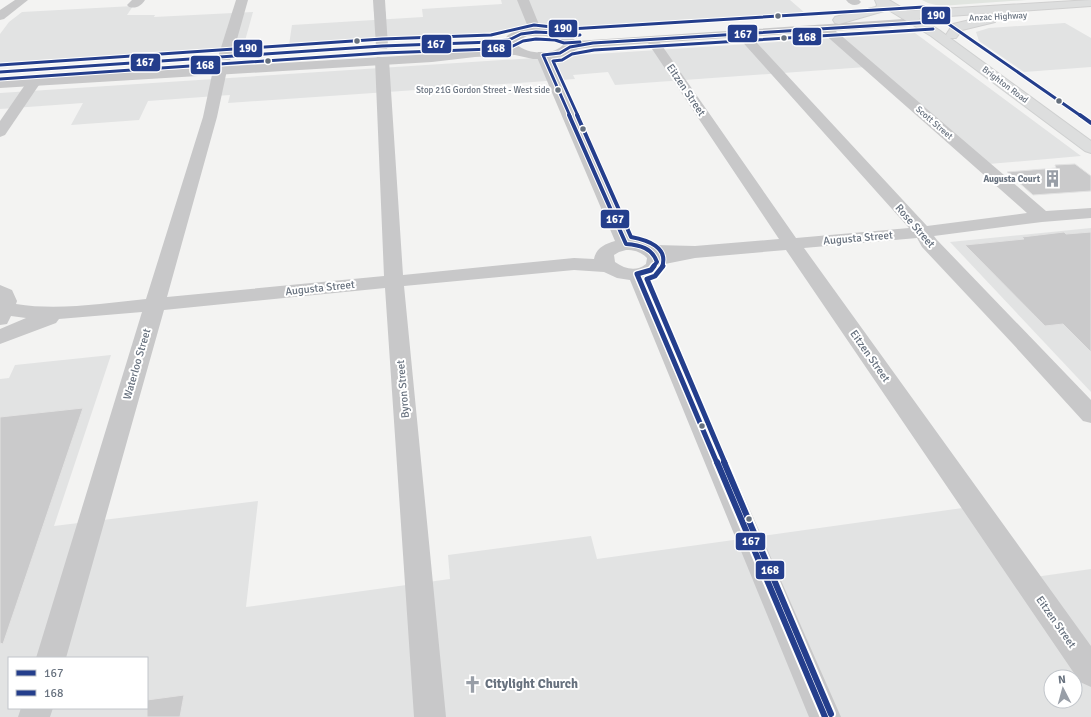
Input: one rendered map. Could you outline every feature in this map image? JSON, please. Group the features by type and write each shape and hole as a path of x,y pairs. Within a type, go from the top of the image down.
{"main road":[{"path":"881,0 906,15 920,18"},
{"path":"839,20 880,9 883,6 881,0"},
{"path":"902,0 920,18"},
{"path":"911,0 940,10 975,10"},
{"name":"Anzac Highway","path":"920,18 975,10 1074,2 1091,3"},
{"name":"Anzac Highway","path":"920,18 933,22 1091,12"},
{"path":"952,35 957,27 1002,17"},
{"name":"Brighton Road","path":"920,18 1091,148"},
{"name":"Brighton Road","path":"933,22 1091,132"}],"street":[{"path":"0,16 22,0"},
{"name":"Waterloo Street","path":"52,657 210,117 223,63 242,0"},
{"name":"Byron Street","path":"379,0 394,281 430,717"},
{"path":"523,0 536,32"},
{"path":"514,45 521,34 536,32 556,33 567,41 906,15"},
{"name":"Anzac Highway","path":"567,41 593,43 826,29 920,18"},
{"name":"Scott Street","path":"826,29 1042,217"},
{"name":"Rose Street","path":"742,34 923,232 929,243 1091,415"},
{"name":"Eitzen Street","path":"652,40 792,244 1091,672"},
{"path":"0,84 27,79 223,63 514,45 524,54 543,55 560,53 567,41"},
{"path":"543,55 626,244"},
{"path":"0,72 27,79"},
{"path":"0,132 27,79"},
{"name":"Augusta Street","path":"654,256 923,232 1042,217 1091,213"},
{"path":"626,244 642,246 654,256 655,266 651,270 637,274 620,273 605,262 606,252 611,248 626,244"},
{"name":"Augusta Street","path":"2,307 24,312 67,313 605,262"},
{"path":"637,274 825,717"},
{"name":"Augusta Street","path":"0,337 35,322 67,313"}],"shaded area":[{"path":"501,0 790,0 805,13 289,45 292,25 423,17 422,9 502,4"},
{"path":"922,0 1027,0 940,6"},
{"path":"133,6 127,15 155,15 154,17 253,12 243,48 0,63 0,34 9,22 22,12"},
{"path":"1065,23 1091,38 1091,67 1024,72 979,41 976,32 989,28"},
{"path":"915,33 1081,156 977,165 866,67 615,85 608,72 573,75 575,79 228,103 230,95 148,101 139,120 71,125 83,103 0,109 0,93"},
{"path":"1091,228 1091,392 950,242"},
{"path":"111,355 54,526 258,501 246,607 450,579 448,555 591,536 597,559 984,505 1035,577 1091,569 1091,717 0,717 0,379 9,378 15,365"}],"building":[{"name":"Augusta Court","path":"1075,164 1091,176 1091,191 1033,195 1007,172 1056,168 1055,165"},
{"path":"1064,232 1066,234 1091,232 1091,352 1063,324 1045,326 965,245 1024,239 1022,237"},
{"path":"83,408 3,644 0,643 0,417"},
{"path":"184,695 180,717 147,717 148,700"}],"transit line":[{"name":"190","path":"0,65 382,39 491,35 534,25 546,25 570,29 924,7 1091,123"},
{"name":"167","path":"825,717 637,274 651,270 657,262 655,257 653,253 645,248 626,244 543,55 560,53 570,47 593,43 933,22"},
{"name":"168","path":"831,714 647,279 655,276 663,266 664,259 662,253 649,242 631,237 553,61 562,60 572,54 594,50 933,29"},
{"name":"167","path":"0,72 382,46 492,42 511,39 521,34 536,32 556,33 564,36 580,35"},
{"name":"168","path":"0,79 382,53 492,49 513,46 523,41 536,39 555,40 564,43 580,42"}],"place":[{"name":"Stop 21G Gordon Street - West side","path":"558,90"},
{"name":"Augusta Court","path":"1053,179"},
{"name":"Citylight Church","path":"472,684"}]}
